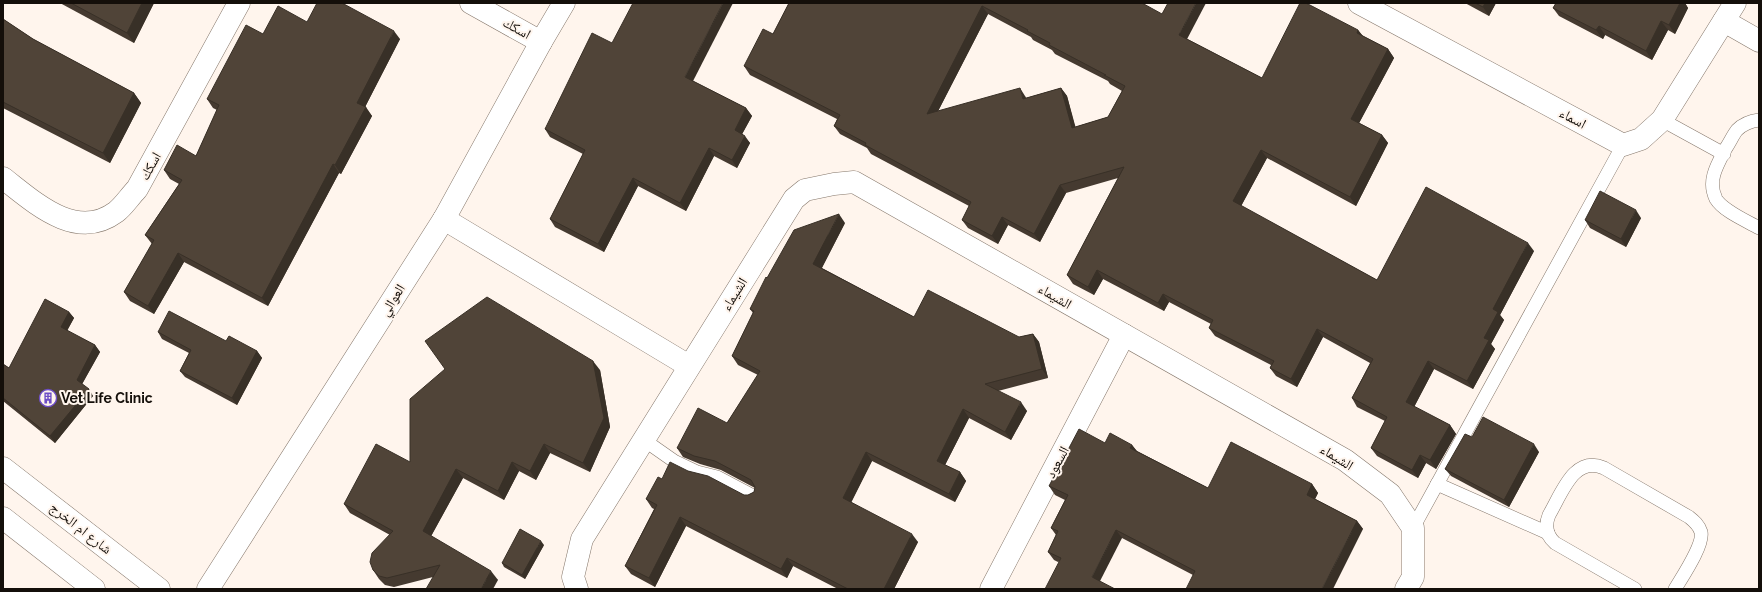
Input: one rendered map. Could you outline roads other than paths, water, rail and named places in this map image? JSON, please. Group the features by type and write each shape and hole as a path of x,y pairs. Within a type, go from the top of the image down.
{"street":[{"name":"اسكك","path":"3,178 43,210 73,222 98,221 116,212 137,189 239,3"},
{"name":"اسكك","path":"471,3 541,42"},
{"name":"العوالي","path":"208,589 444,219 564,3"},
{"name":"اسماء","path":"1359,3 1623,145"},
{"path":"1623,145 1641,139 1662,120 1735,3"},
{"path":"1724,21 1759,41"},
{"name":"الشيماء","path":"577,589 573,577 582,539 794,199 805,190 834,184 854,182 1345,460 1390,494 1413,528"},
{"path":"444,219 689,366"},
{"name":"السعود","path":"991,589 1124,335"},
{"name":"شارع ام الخرج","path":"3,468 159,589"},
{"path":"3,518 94,589"},
{"path":"1406,589 1413,577 1413,528"}],"lane":[{"path":"1662,120 1724,154"},
{"path":"1759,120 1752,121 1736,131 1712,178 1713,193 1717,201 1724,208 1759,228"},
{"path":"1413,528 1623,145"},
{"path":"644,440 674,461 697,472 717,477 753,496"},
{"path":"1635,589 1555,543 1548,533 1547,520 1549,515 1576,471 1586,465 1593,464 1604,468 1689,517 1698,526 1701,532 1700,544 1675,589"},
{"path":"1437,484 1548,533"}],"place":[{"name":"Vet Life Clinic","path":"48,398"}]}
